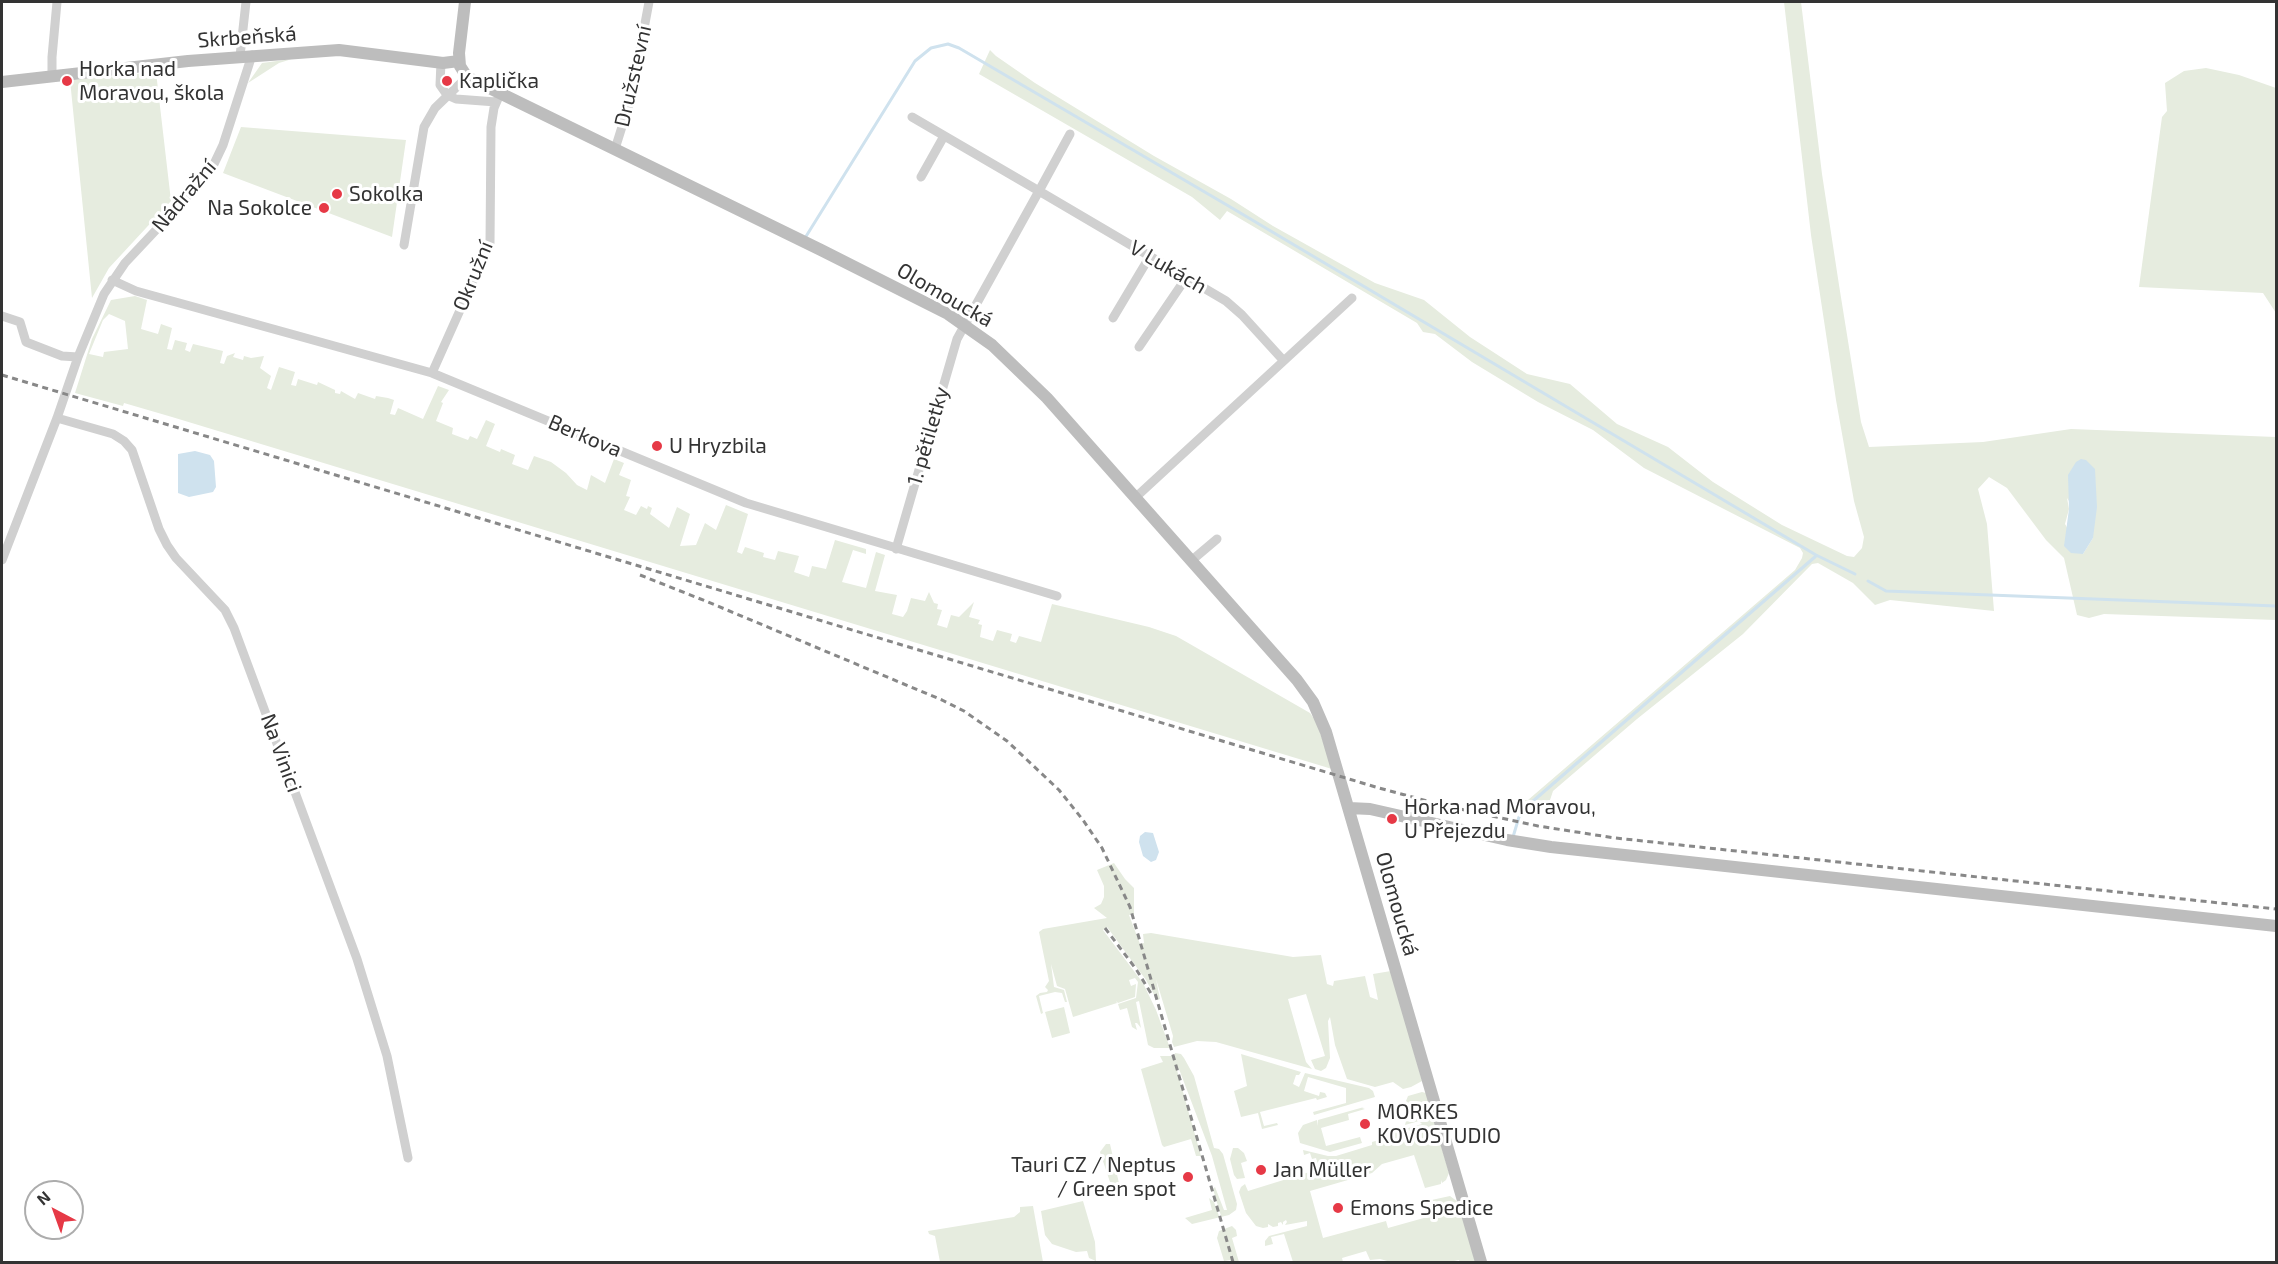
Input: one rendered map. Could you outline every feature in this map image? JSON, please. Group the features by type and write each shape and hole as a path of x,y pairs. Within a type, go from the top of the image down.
{"street":[{"path":"52,75 51,62 57,2"},
{"name":"Nádražní","path":"2,560 78,357 112,280 125,263 202,181 223,145 246,56 246,2"},
{"path":"404,245 424,127 435,108 467,77 461,70 459,61 465,2"},
{"name":"Družstevní","path":"615,149 631,98 649,2"},
{"name":"Skrbeňská","path":"2,82 246,56 339,50 441,62 459,61"},
{"path":"441,62 440,85 447,95 456,99 498,98"},
{"name":"Olomoucká","path":"467,77 498,98 615,149 948,314 992,345 1032,382 1297,680 1313,702 1323,723 1481,1263"},
{"name":"Okružní","path":"432,373 490,243 490,135 498,98"},
{"name":"V Lukách","path":"912,117 1233,306 1283,360"},
{"path":"964,325 1070,134"},
{"path":"921,177 944,136"},
{"path":"1113,318 1150,256"},
{"path":"1139,347 1185,278"},
{"name":"Berkova","path":"112,280 136,291 432,373 746,503 1057,596"},
{"path":"1136,497 1352,298"},
{"path":"2,316 20,322 26,342 62,356 78,357"},
{"name":"1. pětiletky","path":"896,549 954,346 964,325"},
{"name":"Na Vinici","path":"57,418 113,434 132,450 159,529 167,545 176,558 225,610 234,628 357,959 387,1056 408,1158"},
{"path":"1191,561 1217,538"},
{"path":"1349,808 1370,809 1512,841 1551,847 2277,926"}],"shaded area":[{"path":"1784,2 1801,2 1822,174 1861,422 1869,447 1983,442 2071,429 2276,437 2276,620 2104,614 2089,618 2077,615 2064,558 2046,540 2007,488 1989,477 1978,489 1987,524 1994,611 1890,600 1875,605 1853,583 1818,563 1812,564 1743,634 1637,719 1553,791 1550,800 1552,808 1513,801 1528,800 1795,570 1802,558 1803,553 1800,548 1644,468 1593,430 1538,402 1472,362 1435,334 1423,332 1417,323 1227,211 1220,220 1192,197 979,74 990,50 1035,83 1273,226 1375,283 1424,300 1470,337 1527,374 1570,384 1617,424 1668,447 1713,482 1782,525 1847,556 1854,557 1862,548 1864,537 1854,501 1836,400 1811,235","holes":["2067,498 2093,538 2083,554 2065,524 2069,509"]},
{"path":"292,59 279,63 248,83 262,63"},
{"path":"2206,68 2239,75 2276,88 2276,313 2263,293 2139,287 2162,117 2167,111 2165,83 2184,71"},
{"path":"156,72 171,201 109,268 92,298 70,80"},
{"name":"Sokolka","path":"241,127 406,140 392,237 223,173"},
{"path":"135,296 147,300 141,329 158,334 161,324 172,328 167,349 172,350 175,340 187,343 185,350 190,352 193,344 223,351 220,363 224,364 227,356 235,353 233,357 243,360 244,356 251,358 264,356 260,368 271,376 267,388 271,390 279,367 295,372 291,385 296,386 298,379 317,385 318,382 335,390 335,393 340,394 341,391 355,399 358,393 375,399 376,396 388,398 394,400 390,414 395,415 398,408 423,419 438,386 449,390 441,402 443,403 436,421 453,428 452,434 468,440 470,436 477,439 486,420 495,424 486,446 515,455 512,464 528,470 534,456 551,462 577,485 587,490 591,475 605,483 614,459 624,463 619,475 631,480 626,496 630,497 624,510 636,515 641,506 647,509 648,506 652,508 650,514 669,528 677,507 690,514 680,546 696,545 705,523 716,530 726,505 748,514 737,552 742,554 745,547 764,553 763,557 775,560 778,551 799,556 794,572 809,577 812,566 826,569 835,540 866,549 866,554 853,550 842,582 866,588 876,552 885,555 875,591 897,595 892,614 903,617 911,598 925,601 929,592 934,603 938,604 937,609 942,610 937,625 947,628 951,615 959,617 974,602 969,617 980,620 978,624 982,625 980,637 993,641 997,630 1012,634 1010,641 1016,643 1019,636 1041,642 1052,604 1149,627 1176,636 1310,713 1317,723 1332,769 172,417 124,403 123,406 75,393 92,339 111,300","holes":["109,314 125,321 128,349 104,352 103,357 89,354 103,320"]},
{"path":"1114,863 1134,888 1134,914 1129,915 1140,944 1144,943 1143,934 1151,933 1293,957 1321,955 1327,984 1333,986 1334,981 1365,976 1370,997 1378,1000 1373,974 1391,971 1422,1081 1403,1089 1393,1082 1375,1087 1347,1079 1335,1045 1330,1017 1328,1021 1330,1058 1326,1068 1321,1071 1315,1069 1311,1060 1325,1056 1306,994 1288,999 1306,1062 1312,1069 1216,1042 1197,1041 1174,1047 1173,1036 1156,979 1160,999 1157,1000 1146,980 1107,927 1103,930 1143,983 1170,1048 1154,1048 1148,1045 1139,1001 1136,1002 1141,1028 1135,1023 1137,1030 1132,1027 1127,1008 1120,1010 1118,1004 1136,998 1138,982 1135,978 1129,980 1131,986 1136,984 1135,997 1118,1003 1116,1001 1117,1003 1073,1017 1065,989 1057,986 1051,964 1054,987 1064,990 1067,1002 1062,993 1055,992 1039,996 1043,1013 1041,1014 1036,996 1047,992 1045,987 1049,981 1039,932 1043,929 1107,918 1094,908 1101,904 1104,897 1104,886 1097,870"},
{"path":"1064,1007 1070,1033 1052,1038 1045,1012"},
{"path":"1175,1053 1181,1054 1194,1076 1214,1148 1219,1149 1223,1154 1237,1204 1236,1210 1229,1215 1192,1224 1185,1218 1212,1210 1209,1198 1214,1202 1221,1216 1213,1189 1215,1187 1224,1210 1227,1210 1212,1156 1179,1069 1178,1074 1201,1156 1196,1156 1191,1139 1164,1147 1162,1145 1141,1069 1163,1062 1160,1056 1174,1056"},
{"path":"1241,1054 1301,1072 1296,1075 1293,1084 1299,1087 1305,1073 1369,1088 1375,1097 1314,1115 1313,1112 1346,1103 1346,1088 1308,1077 1304,1091 1319,1096 1320,1092 1325,1093 1327,1097 1260,1112 1264,1126 1277,1123 1278,1125 1262,1129 1258,1113 1241,1117 1234,1091 1247,1086"},
{"path":"1426,1093 1449,1173 1446,1180 1442,1183 1441,1180 1441,1184 1425,1188 1414,1155 1382,1164 1372,1173 1310,1191 1323,1238 1386,1221 1388,1228 1431,1216 1427,1201 1450,1196 1458,1202 1476,1262 1370,1260 1366,1251 1342,1258 1343,1262 1293,1262 1284,1234 1271,1237 1273,1244 1265,1246 1265,1241 1269,1236 1307,1226 1307,1221 1285,1225 1286,1220 1283,1225 1281,1222 1278,1226 1273,1227 1268,1224 1268,1227 1263,1228 1256,1226 1246,1213 1239,1192 1241,1187 1245,1184 1248,1191 1319,1169 1316,1158 1312,1159 1310,1153 1304,1155 1303,1150 1336,1156 1372,1145 1372,1142 1379,1140 1378,1137 1422,1124 1419,1121 1405,1125 1406,1121 1411,1122 1416,1115 1406,1101 1408,1096"},
{"path":"1364,1107 1362,1108 1365,1109 1348,1114 1349,1120 1321,1128 1326,1146 1360,1137 1362,1143 1330,1152 1300,1143 1298,1133 1303,1125 1317,1120 1318,1126 1318,1120"},
{"path":"1106,1144 1110,1144 1121,1192 1113,1191 1100,1152"},
{"path":"1233,1148 1238,1148 1244,1153 1247,1161 1241,1163 1245,1178 1237,1179 1234,1175 1230,1159"},
{"path":"1083,1201 1095,1242 1096,1261 1089,1258 1087,1251 1076,1252 1052,1244 1045,1235 1041,1211"},
{"path":"1033,1206 1043,1262 940,1262 935,1236 929,1234 928,1231 1014,1217 1020,1212 1020,1207"},
{"path":"1232,1226 1236,1230 1237,1236 1232,1238 1239,1262 1224,1261 1217,1238 1219,1231"}],"water":[{"path":"195,451 210,455 214,461 216,487 213,492 189,497 178,493 178,454"},
{"path":"2081,459 2086,460 2095,469 2097,507 2093,538 2083,554 2071,553 2064,546 2069,509 2068,475 2076,462"},
{"path":"1145,832 1153,833 1159,852 1156,860 1151,862 1143,856 1139,842 1140,836"}],"waterway":[{"path":"805,238 915,61 931,48 948,44 959,48 1232,208 1816,555 1855,574"},
{"path":"1513,837 1519,817 1525,808 1816,556"},
{"path":"1868,581 1886,591 2276,606"}],"railway":[{"path":"2,375 1442,805 1538,826 1615,838 2276,909"},
{"path":"640,575 964,711 1007,741 1059,790 1102,848 1130,907 1233,1262"},
{"path":"1105,928 1136,969 1152,995"}],"place":[{"name":"Horka nad Moravou, škola","path":"67,81"},
{"name":"Kaplička","path":"447,81"},
{"name":"Sokolka","path":"337,194"},
{"name":"Na Sokolce","path":"324,208"},
{"name":"U Hryzbila","path":"657,446"},
{"name":"Horka nad Moravou, U Přejezdu","path":"1392,819"},
{"name":"MORKES KOVOSTUDIO","path":"1365,1124"},
{"name":"Jan Müller","path":"1261,1170"},
{"name":"Tauri CZ / Neptus / Green spot","path":"1188,1177"},
{"name":"Emons Spedice","path":"1338,1208"}]}
